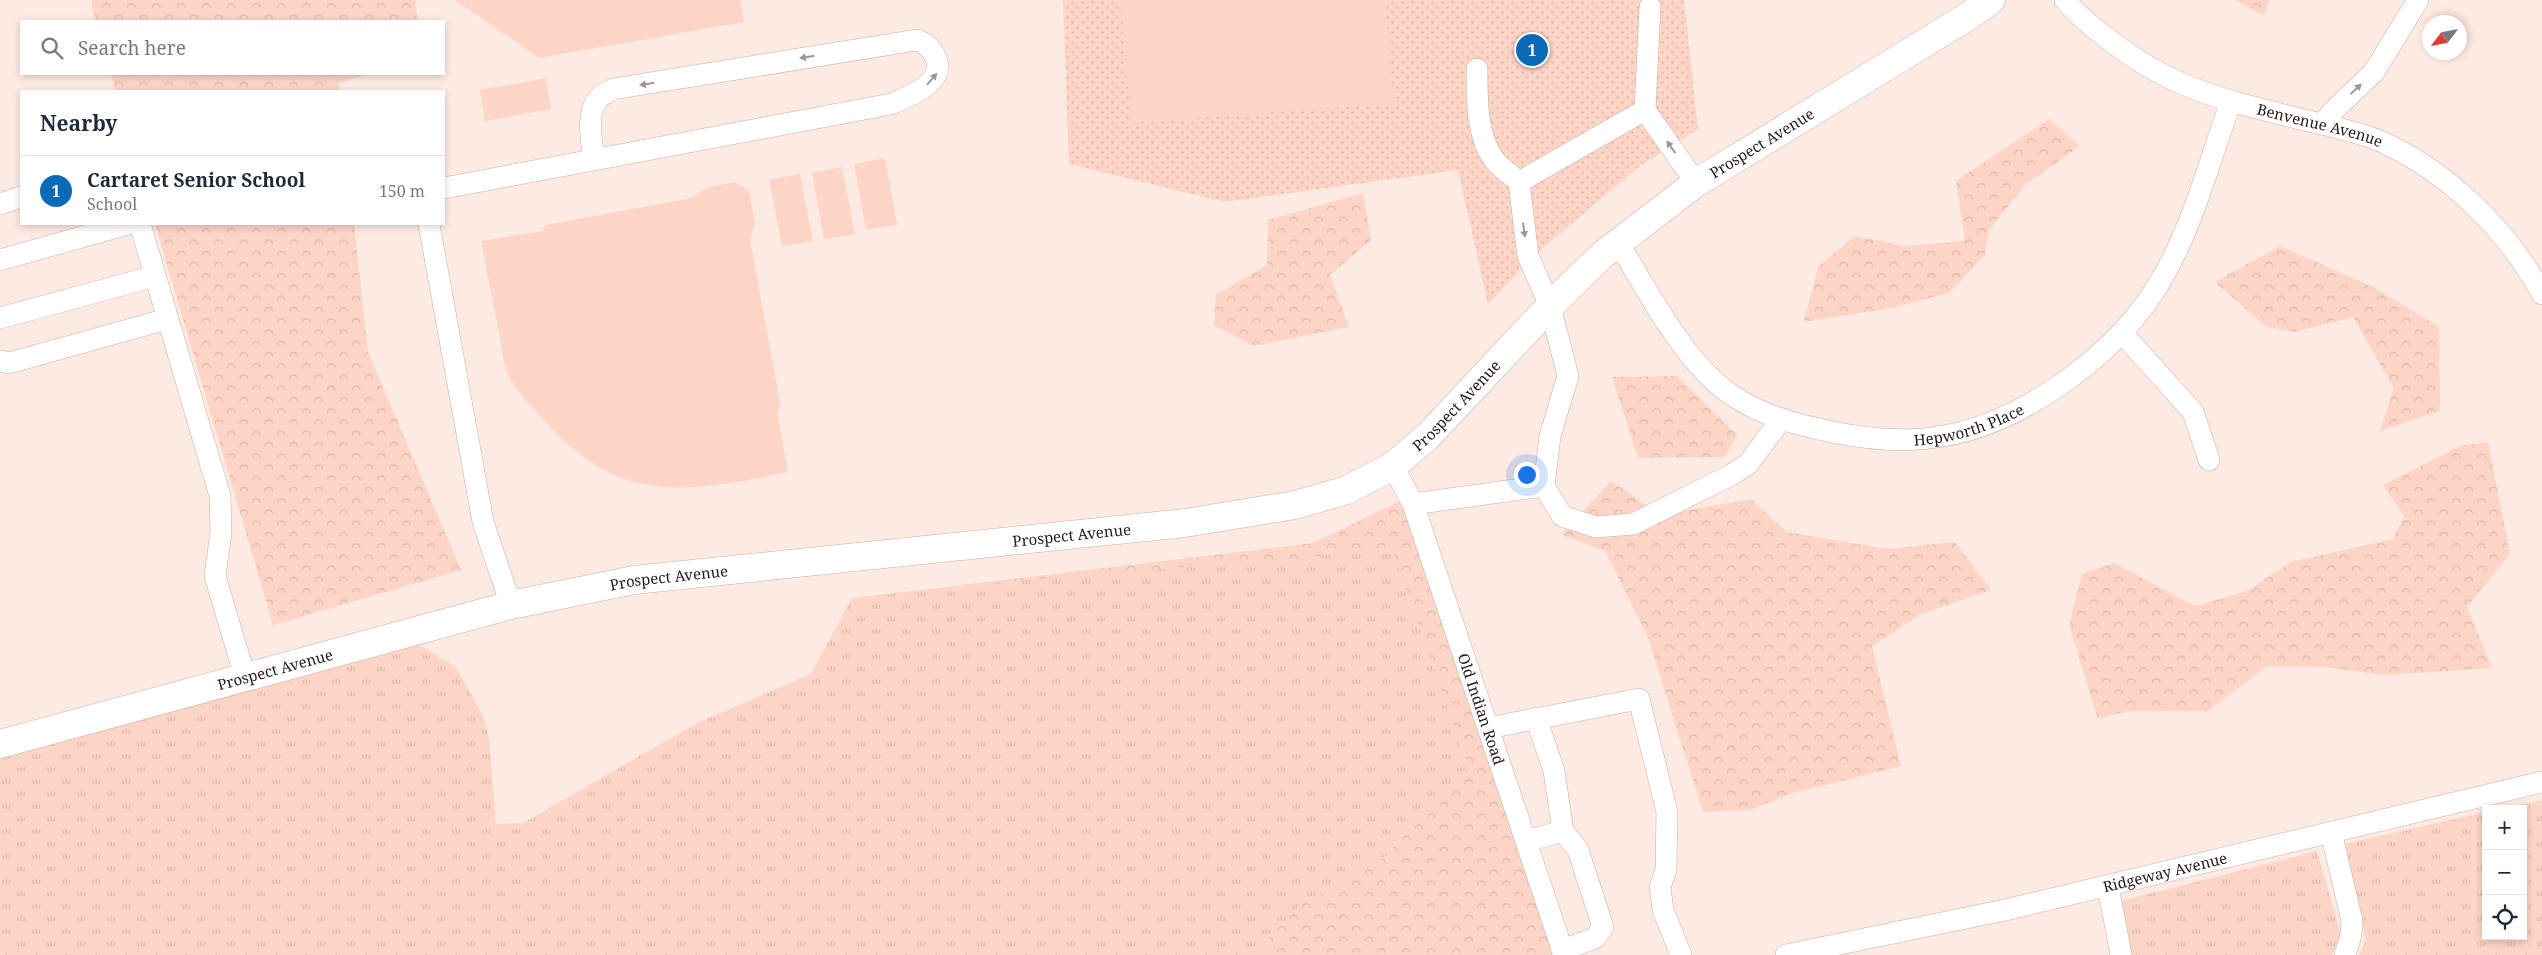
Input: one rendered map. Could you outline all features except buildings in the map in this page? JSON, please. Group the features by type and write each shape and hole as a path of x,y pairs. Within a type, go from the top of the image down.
{"main road":[{"name":"Prospect Avenue","path":"0,744 511,605 634,580 1185,523 1251,514 1320,499 1347,490 1393,466 1455,411 1550,306 1618,242 1696,183 1959,22 1991,0"}],"street":[{"name":"Benvenue Avenue","path":"2065,0 2119,48 2159,74 2231,102 2323,124 2378,141 2417,160 2449,183 2479,211 2507,243 2542,294"},
{"path":"2323,124 2334,110 2374,72 2418,0"},
{"path":"1650,7 1645,110 1696,183"},
{"path":"445,188 594,160 891,104 921,89 937,74 938,63 935,55 924,42 917,40 613,89 599,98 593,108 591,133 594,160"},
{"path":"1477,69 1477,110 1486,144 1496,161 1519,182 1528,256 1550,306 1568,376 1550,436 1544,486 1562,516 1596,527 1633,524 1731,475 1748,464 1780,421"},
{"name":"Hepworth Place","path":"1618,242 1670,327 1707,374 1728,393 1752,408 1780,421 1857,437 1911,440 1940,437 1995,420 2025,405 2092,360 2122,333 2152,295 2176,255 2194,213 2231,102"},
{"path":"1519,182 1645,110"},
{"path":"0,204 20,197"},
{"path":"0,260 124,225"},
{"path":"140,225 220,496 221,532 215,576 245,677"},
{"path":"429,225 483,522 511,605"},
{"path":"0,318 155,276"},
{"path":"0,361 8,363 167,319"},
{"path":"2122,333 2192,412 2209,460"},
{"name":"Old Indian Road","path":"1393,466 1413,504 1563,953"},
{"path":"1413,504 1544,486"},
{"path":"1488,728 1639,699 1667,812 1666,870 1660,887 1663,910 1681,955"},
{"path":"1536,718 1554,771 1563,831 1578,850 1603,927 1595,938 1563,953"},
{"name":"Ridgeway Avenue","path":"1786,955 2005,910 2542,782"},
{"path":"1526,841 1563,831"},
{"path":"2331,832 2352,921 2352,935 2345,955"},
{"path":"2108,886 2121,955"}],"green space":[{"path":"92,0 415,0 418,20 96,20"},
{"path":"455,0 740,0 744,22 539,58"},
{"path":"1063,0 1684,0 1698,129 1640,166 1537,253 1488,304 1458,170 1224,202 1069,164"},
{"path":"1121,0 1385,0 1394,103 1131,123"},
{"path":"2235,0 2269,0 2264,16"},
{"path":"111,75 366,75 338,83 339,90 116,90"},
{"path":"546,78 551,109 485,121 480,90"},
{"path":"2049,119 2080,146 2026,184 1989,230 1985,255 1949,293 1892,308 1803,322 1819,266 1855,236 1905,246 1965,241 1956,181"},
{"path":"885,158 897,225 866,230 854,164"},
{"path":"842,167 855,234 824,239 812,173"},
{"path":"800,174 813,241 782,246 769,180"},
{"path":"734,182 749,191 755,223 750,240 781,407 777,412 788,472 718,485 686,487 656,486 628,480 600,467 572,448 524,398 510,379 504,361 481,241 542,231 545,225 692,198 706,188"},
{"path":"1363,193 1371,240 1330,275 1349,327 1254,346 1214,326 1216,295 1267,265 1268,220"},
{"path":"155,225 354,225 368,352 461,570 273,625"},
{"path":"2280,246 2375,288 2439,327 2440,411 2380,431 2394,388 2353,317 2295,332 2267,327 2215,282"},
{"path":"1677,376 1737,435 1725,457 1638,458 1612,377"},
{"path":"2488,442 2510,554 2467,607 2492,668 2386,675 2323,667 2267,666 2208,711 2127,711 2098,719 2069,625 2082,574 2114,563 2195,606 2247,591 2291,562 2393,539 2404,516 2383,485 2460,446"},
{"path":"1611,481 1661,515 1751,499 1787,532 1887,549 1955,542 1991,590 1921,614 1872,646 1901,766 1793,793 1750,810 1703,812 1648,638 1605,551 1562,535"},
{"path":"1404,499 1560,955 1265,955 1271,935 1305,900 1360,874 1386,856 1409,828 1437,808 1468,765 1392,550 944,587 1313,543"},
{"path":"1392,549 1468,765 1437,808 1409,828 1386,856 1360,874 1305,900 1271,935 1265,955 0,955 0,759 252,690 413,641 456,667 483,716 489,739 496,824 523,823 697,723 811,674 852,598 964,585"},
{"path":"2542,800 2542,955 2359,955 2366,940 2344,844 2482,813 2482,940 2527,940 2527,805 2520,805"},
{"path":"2317,851 2341,935 2332,955 2130,955 2117,902"}],"place":[{"name":"Cartaret Senior School","path":"1532,50"}]}
